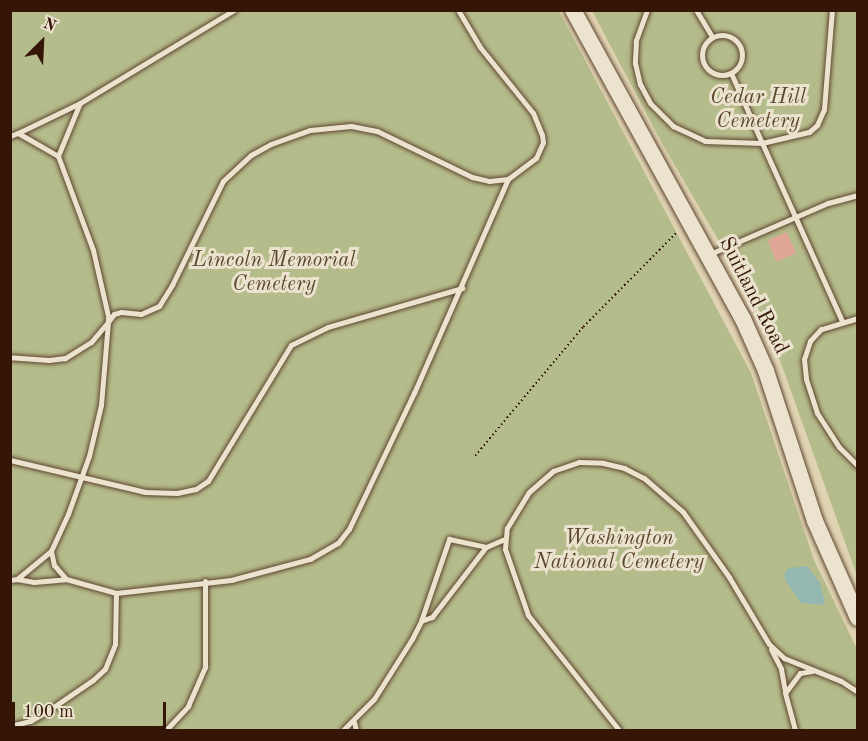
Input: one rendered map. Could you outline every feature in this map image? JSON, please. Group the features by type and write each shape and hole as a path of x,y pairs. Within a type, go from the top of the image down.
{"main road":[{"name":"Suitland Road","path":"573,10 708,255 766,371 814,521 858,618"}],"lane":[{"path":"10,136 80,103 234,10"},
{"path":"14,580 34,582 66,579 116,593 205,581 231,580 283,568 328,550 344,536 462,288 508,179 536,158 543,142 540,127 533,113 480,47 458,10"},
{"path":"646,10 636,41 635,63 645,94 657,112 673,126 705,141 762,143 803,135 817,125 824,109 832,10"},
{"path":"696,10 712,37"},
{"path":"727,35 740,45 741,61 731,73 717,75 705,67 702,49 712,37 727,35"},
{"path":"731,73 842,321"},
{"path":"58,156 80,103"},
{"path":"10,357 50,360 65,358 91,342 114,314 121,312 141,314 159,306 223,181 251,155 292,136 333,127 361,127 408,144 472,177 489,181 508,179"},
{"path":"14,580 51,551 82,476 100,405 108,322 108,307 93,250 58,156 18,133"},
{"path":"708,255 828,203 858,195"},
{"path":"10,460 145,492 177,494 196,489 208,480 252,405 295,342 390,307 462,288"},
{"path":"858,318 821,329 814,335 804,359 806,379 817,413 839,447 858,466"},
{"path":"619,730 528,615 510,568 505,539 507,528 518,506 529,492 553,471 566,465 591,461 636,473 683,512 729,576 769,644 781,669 795,730"},
{"path":"343,730 354,722 390,676 421,621 449,539 486,547"},
{"path":"421,621 432,617 486,547 505,539"},
{"path":"51,551 54,565 66,579"},
{"path":"166,730 188,706 206,667 205,581"},
{"path":"10,726 30,721 49,710 105,669 115,644 116,593"},
{"path":"769,644 784,658 841,681 858,692"},
{"path":"785,693 800,673 814,671"},
{"path":"354,722 356,730"}],"path":[{"path":"475,456 583,327 689,220"}],"green space":[{"name":"Lincoln Memorial Cemetery","path":"10,11 559,11 751,373 814,560 857,649 857,730 11,730"},
{"name":"Cedar Hill Cemetery","path":"592,11 857,11 857,576 767,324 663,145"}],"water":[{"path":"807,566 820,583 825,603 821,605 801,603 785,580 785,572 789,568"}],"building":[{"path":"787,232 796,253 777,261 768,240"}],"park label":[{"name":"Washington National Cemetery","path":"619,551"}]}
